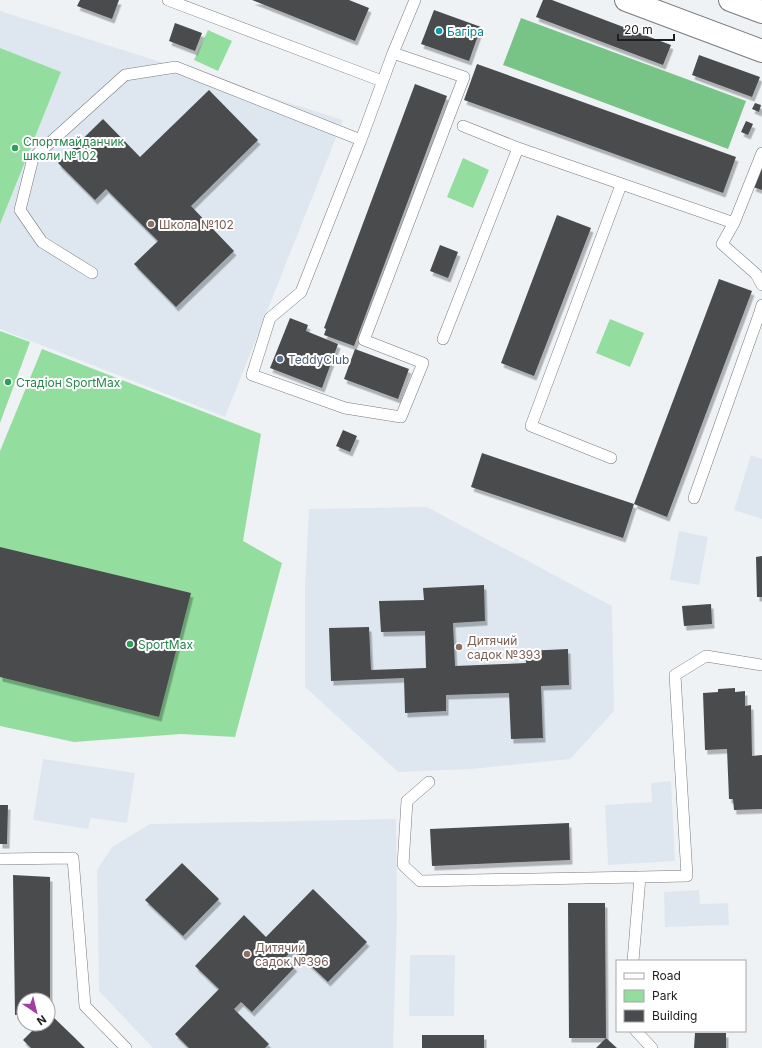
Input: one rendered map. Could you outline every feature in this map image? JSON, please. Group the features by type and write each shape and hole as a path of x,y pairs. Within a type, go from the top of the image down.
{"main road":[{"path":"626,0 762,51"},
{"path":"730,0 762,12"}],"lane":[{"path":"168,0 382,82"},
{"path":"393,53 464,77 364,340 423,363 402,417 345,408 252,375 270,318 301,292 361,140 393,53 415,0"},
{"path":"92,273 42,242 20,210 33,158 125,75 176,67 361,140"},
{"path":"463,126 518,148 734,223"},
{"path":"442,339 518,148"},
{"path":"762,153 734,223 722,244 756,274 762,285"},
{"path":"611,458 531,426 622,185"},
{"path":"694,498 762,310"},
{"path":"429,782 407,801 403,865 420,881 687,876 675,675 706,656 762,665"},
{"path":"0,859 73,858 85,1006 126,1048"},
{"path":"633,960 640,877"},
{"path":"637,1032 652,1048"}],"shaded area":[{"name":"Школа №102","path":"0,11 343,120 225,417 0,329"},
{"path":"751,455 762,459 762,519 734,510"},
{"name":"Дитячий садок №393","path":"427,507 612,606 614,711 570,759 472,769 398,772 305,687 305,585 309,509"},
{"path":"679,531 708,537 699,585 670,580"},
{"path":"43,759 135,773 127,823 91,818 88,829 33,820"},
{"path":"671,781 675,861 608,865 605,805 652,802 651,783"},
{"name":"Дитячий садок №396","path":"396,819 397,917 393,1048 153,1048 99,991 97,870 112,847 150,824"},
{"path":"699,890 700,904 728,903 729,925 665,927 664,892"},
{"path":"410,955 455,955 454,1016 409,1016"}],"green space":[{"path":"521,18 746,101 728,149 503,65"},
{"path":"208,30 232,41 218,71 194,60"},
{"name":"Спортмайданчик школи №102","path":"0,48 61,72 0,224"},
{"path":"463,158 489,170 473,208 447,197"},
{"path":"610,319 644,333 630,367 596,353"},
{"name":"Стадіон SportMax","path":"0,331 30,342 0,423"},
{"name":"SportMax","path":"42,349 261,434 243,541 282,563 235,737 181,734 74,742 0,726 0,451"}],"building":[{"path":"80,0 119,0 112,19 77,6"},
{"path":"252,0 349,0 369,8 355,41"},
{"path":"543,0 552,0 671,45 663,65 536,17"},
{"path":"434,10 481,27 469,61 421,44"},
{"path":"175,23 202,33 195,51 169,41"},
{"path":"699,55 760,77 752,97 692,75"},
{"path":"477,64 736,157 723,193 464,100"},
{"path":"415,84 447,96 354,346 324,335 326,329 324,328"},
{"path":"209,90 258,140 191,206 234,251 176,307 134,264 158,241 106,189 95,200 58,163 103,119 140,157"},
{"path":"755,103 761,105 759,112 752,109"},
{"path":"746,121 753,124 748,135 741,132"},
{"path":"762,163 762,190 753,187"},
{"path":"557,215 591,228 534,376 501,363"},
{"path":"440,245 458,252 448,278 430,271"},
{"path":"719,279 752,291 667,517 634,504"},
{"path":"290,318 308,325 306,331 338,344 322,388 270,368"},
{"path":"355,349 409,369 398,399 344,379"},
{"path":"343,430 357,436 350,452 336,446"},
{"path":"482,453 634,504 623,538 471,487"},
{"name":"SportMax","path":"0,547 191,593 159,717 0,677"},
{"path":"762,556 762,597 757,597 756,557"},
{"path":"484,585 485,621 453,623 455,666 526,663 525,651 568,649 569,685 541,686 543,738 511,739 509,693 446,695 446,711 405,713 404,678 331,681 329,628 369,627 371,670 426,668 425,631 381,632 379,601 424,600 423,588"},
{"path":"711,604 712,624 684,626 682,606"},
{"path":"735,688 735,692 745,691 745,706 751,705 752,756 762,755 762,809 734,810 733,799 729,799 727,749 705,750 703,693 718,692 718,689"},
{"path":"0,805 8,805 7,844 0,844"},
{"path":"569,823 570,860 432,866 430,829"},
{"path":"182,863 219,899 183,936 145,900"},
{"path":"13,875 50,877 50,992 16,992 15,1015"},
{"path":"313,889 367,942 328,982 293,949 285,958 295,967 252,1012 241,1002 234,1009 269,1044 265,1048 189,1048 175,1034 219,989 195,966 244,915 266,937"},
{"path":"568,903 605,903 606,1038 569,1038"},
{"path":"56,1020 85,1048 31,1048 23,1040 31,1032 56,1032"},
{"path":"695,1033 726,1033 726,1048 694,1048"},
{"path":"422,1035 484,1035 484,1048 422,1048"},
{"path":"606,1038 617,1048 596,1048"}],"place":[{"name":"Багіра","path":"439,31"},
{"name":"Спортмайданчик школи №102","path":"15,148"},
{"name":"Школа №102","path":"151,224"},
{"name":"TeddyClub","path":"280,359"},
{"name":"Стадіон SportMax","path":"8,382"},
{"name":"SportMax","path":"130,644"},
{"name":"Дитячий садок №393","path":"459,647"},
{"name":"Дитячий садок №396","path":"247,954"}]}
